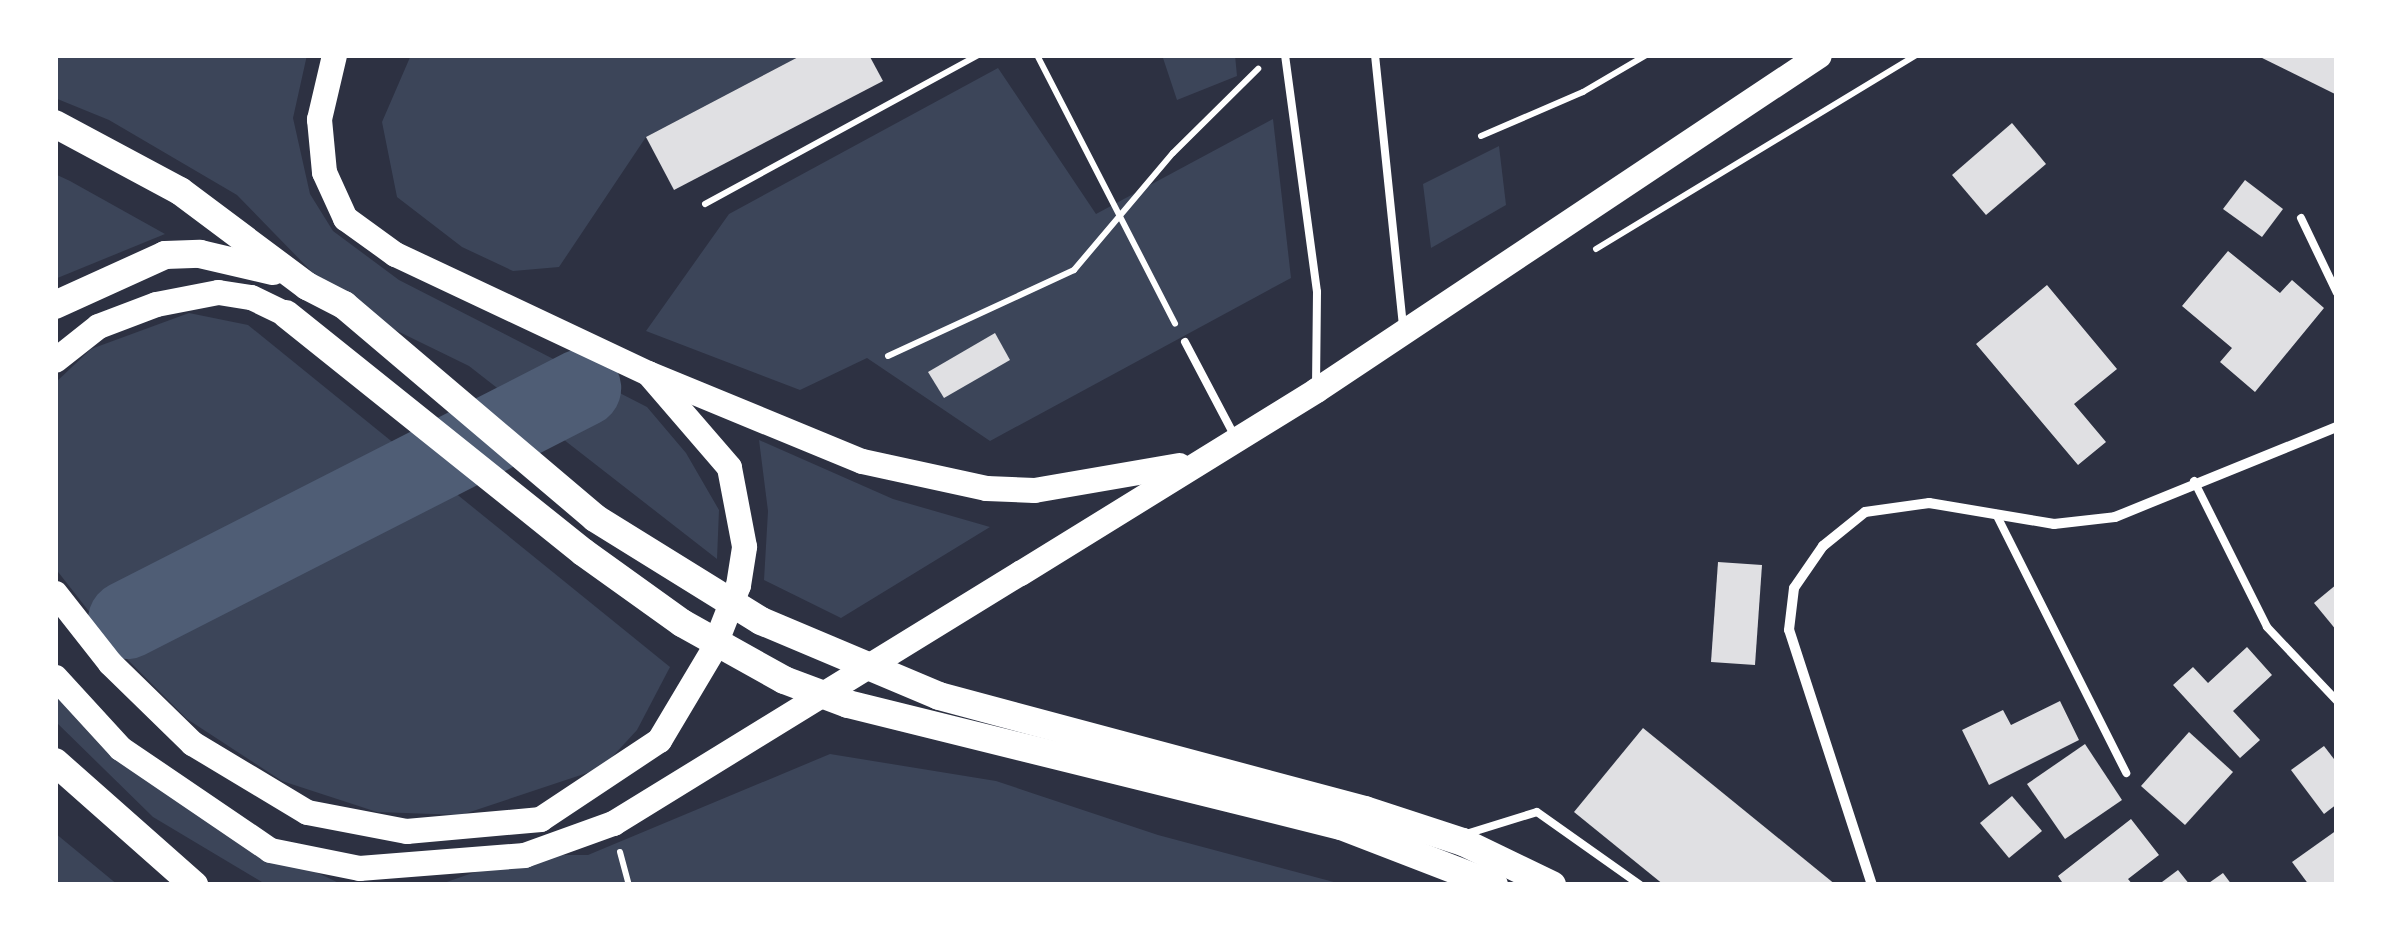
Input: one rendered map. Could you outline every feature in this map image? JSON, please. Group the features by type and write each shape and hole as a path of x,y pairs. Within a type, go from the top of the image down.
{"highway":[{"path":"55,124 180,191 307,286"},
{"path":"55,305 165,255 255,263 344,306 596,518 761,622 940,696 1453,838 1552,885"},
{"path":"286,314 583,552 682,624 784,680 920,723 1341,826 1494,885"},
{"path":"55,762 194,885"}],"main road":[{"path":"334,55 319,119 324,172 345,218 395,254 648,374 862,461 986,488 1078,487 1195,462"},
{"path":"55,677 120,748 270,850 359,868 524,855 613,823 1316,390 1819,55"},
{"path":"55,360 98,326 156,304 218,292 252,297 286,314"},
{"path":"55,593 110,663 192,743 308,812 406,831 540,818 659,740 712,652 738,585 744,546 729,467 648,374"}],"street":[{"path":"1872,885 1789,630 1794,588 1824,546 1865,512 1929,503 1994,510 2054,524 2115,516 2194,481 2337,427"}],"lane":[{"path":"1285,55 1317,292 1316,390"},
{"path":"1375,55 1403,330"},
{"path":"2301,218 2337,293"},
{"path":"1185,342 1236,437"},
{"path":"2194,481 2266,627 2337,701"},
{"path":"1994,510 2126,773"},
{"path":"1453,838 1537,812 1640,885"}],"path":[{"path":"705,204 978,55"},
{"path":"1037,55 1185,342"},
{"path":"1480,136 1583,92 1646,55"},
{"path":"888,356 1074,270 1173,152 1258,70"}],"shaded area":[{"path":"307,55 293,118 310,194 333,231 399,280 647,407 686,453 719,510 717,559 469,366 344,305 237,195 109,120 55,98 55,57"},
{"path":"411,55 802,55 646,137 559,267 513,271 462,247 397,197 382,122"},
{"path":"1162,55 1235,55 1237,76 1177,100"},
{"path":"998,68 1096,214 1273,119 1291,278 990,441 867,358 800,390 646,331 729,214"},
{"path":"1499,146 1506,205 1431,248 1423,184"},
{"path":"55,174 70,181 165,234 55,279"},
{"path":"189,313 248,325 670,667 637,730 602,768 461,815 377,812 282,781 187,719 123,655 55,568 55,383 91,349"},
{"path":"759,440 893,499 990,527 841,618 764,580 768,511"},
{"path":"55,681 237,834 343,885 267,885 153,817 55,721"},
{"path":"830,754 996,781 1158,835 1345,885 438,885 524,855 588,855"},
{"path":"55,833 118,885 55,885"}],"building":[{"path":"802,55 869,55 883,81 674,190 646,137"},
{"path":"2256,55 2337,55 2337,95"},
{"path":"2012,123 2046,164 1986,215 1952,175"},
{"path":"2245,180 2283,209 2262,237 2223,209"},
{"path":"2228,251 2280,293 2292,280 2324,308 2255,392 2220,362 2232,348 2182,306"},
{"path":"2047,285 2117,369 2074,404 2106,442 2078,465 1976,344"},
{"path":"995,333 1010,360 944,398 928,372"},
{"path":"1718,562 1762,565 1755,665 1711,662"},
{"path":"2337,584 2337,631 2314,603"},
{"path":"2247,647 2272,675 2233,711 2260,740 2240,758 2173,685 2193,667 2208,683"},
{"path":"2060,701 2079,740 1989,785 1962,730 2003,710 2011,725"},
{"path":"1643,728 1836,885 1664,885 1574,812"},
{"path":"2189,732 2233,772 2185,825 2141,786"},
{"path":"2085,744 2122,800 2065,839 2027,784"},
{"path":"2324,746 2337,763 2337,804 2324,814 2291,770"},
{"path":"2012,796 2042,831 2009,858 1980,823"},
{"path":"2131,819 2159,855 2128,879 2133,885 2064,885 2058,876"},
{"path":"2337,830 2337,885 2309,885 2292,862"},
{"path":"2178,870 2190,885 2158,885"},
{"path":"2223,873 2232,885 2206,885"}],"waterway":[{"path":"127,620 582,388"}]}
